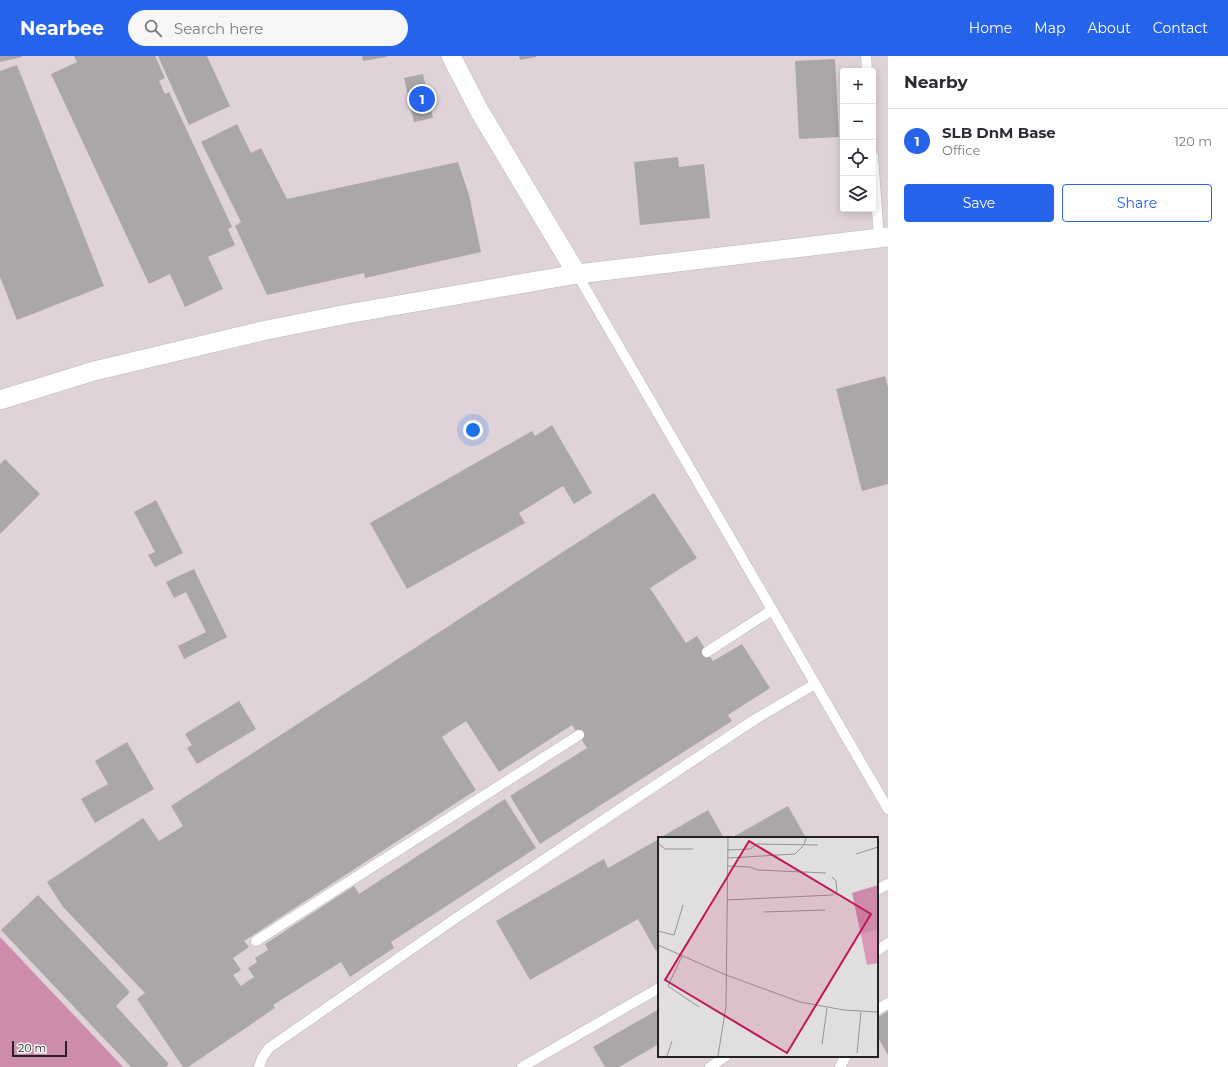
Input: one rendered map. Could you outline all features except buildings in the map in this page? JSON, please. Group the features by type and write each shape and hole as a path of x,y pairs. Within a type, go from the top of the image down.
{"street":[{"path":"451,56 480,112 577,274"},
{"path":"0,400 94,370 262,331 347,314 577,274 883,238"}],"lane":[{"path":"866,56 867,68"},
{"path":"875,176 883,238"},
{"path":"577,274 888,809"},
{"path":"707,652 772,610"},
{"path":"259,1067 262,1058 269,1048 459,916 754,720 815,684"},
{"path":"256,941 579,735"},
{"path":"878,889 888,884"},
{"path":"878,950 888,943"},
{"path":"522,1067 658,989"},
{"path":"878,1009 888,1003"},
{"path":"710,1067 725,1057"},
{"path":"840,1067 845,1057"}],"shaded area":[{"path":"0,56 888,56 888,1067 0,1067"},
{"path":"0,937 123,1067 0,1067"}],"place":[{"name":"SLB DnM Base","path":"422,99"}]}
